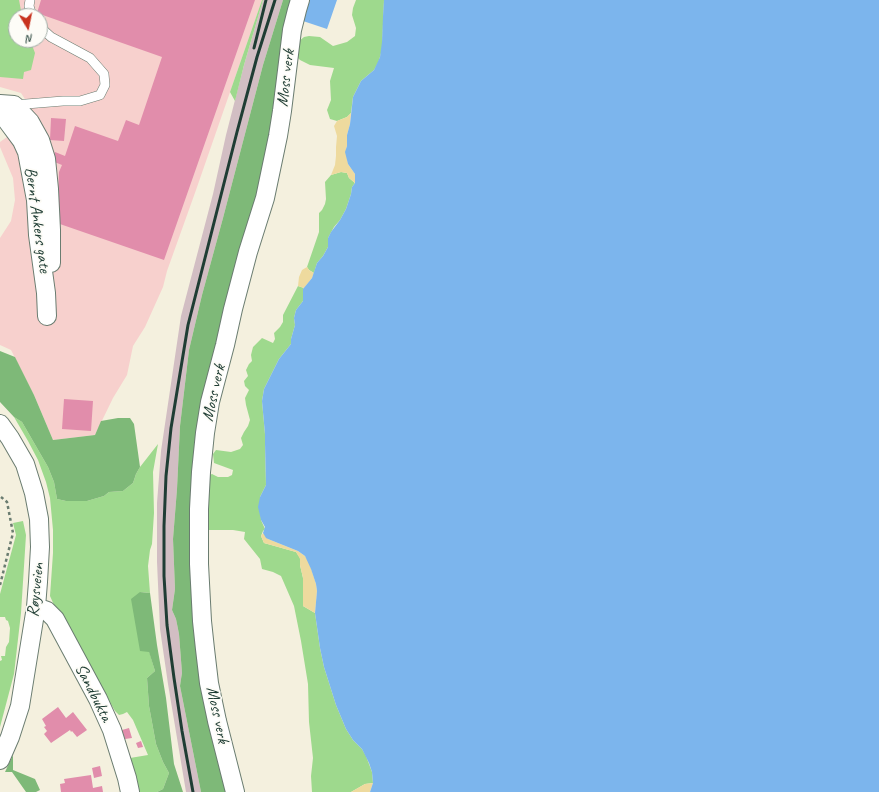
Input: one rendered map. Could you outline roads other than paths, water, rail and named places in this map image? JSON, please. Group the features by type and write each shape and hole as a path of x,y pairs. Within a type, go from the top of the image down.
{"street":[{"name":"Moss verk","path":"235,792 217,722 204,649 199,564 198,509 201,472 210,402 226,345 233,308 248,252 269,183 282,111 292,30 300,0"},
{"name":"Bernt Ankers gate","path":"5,105 5,118 16,132 27,152 36,200 38,235 46,293 47,316"},
{"name":"Røysveien","path":"0,424 25,464 34,493 39,519 40,539 36,607 20,706 10,737 0,760"},
{"name":"Sandbukta","path":"36,607 47,611 55,619 98,699 112,730 130,792"}],"lane":[{"path":"5,105 80,101 100,95 105,85 104,74 90,58 48,34"}],"water":[{"path":"310,0 337,0 327,29 303,21"},
{"path":"384,0 879,0 879,792 370,792 373,783 369,763 362,749 353,740 346,729 336,705 324,667 315,613 317,591 311,569 305,556 298,551 266,538 263,533 265,527 261,520 258,507 260,497 266,485 265,434 262,401 264,389 279,359 291,344 295,325 294,318 296,310 303,301 303,289 312,278 317,263 328,247 328,238 346,209 352,187 355,183 355,174 348,164 345,152 353,97 361,81 374,70 380,57"}],"railway":[{"path":"254,48 266,0"},
{"path":"193,792 182,731 167,625 164,576 166,476 171,428 188,325 257,57 275,0"}]}
